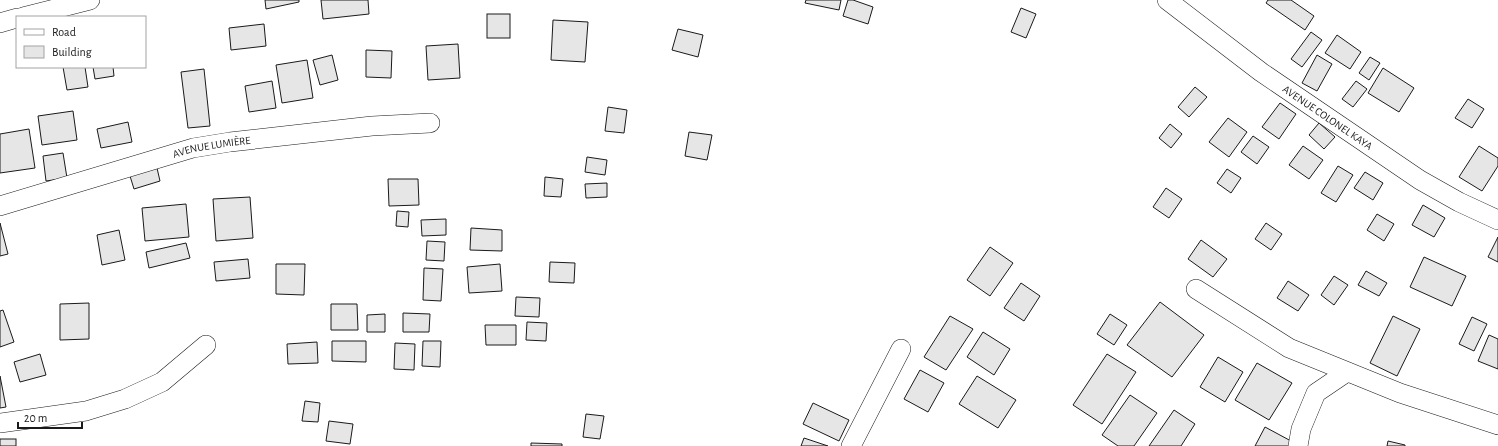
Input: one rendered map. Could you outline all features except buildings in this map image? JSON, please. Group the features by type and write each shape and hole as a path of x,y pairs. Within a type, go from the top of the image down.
{"street":[{"path":"27,16 90,0"},
{"name":"AVENUE COLONEL KAYA","path":"1167,0 1261,72 1420,180 1459,202 1498,220"},
{"path":"0,23 16,18"},
{"name":"AVENUE LUMIÈRE","path":"0,206 193,148 230,142 372,126 430,123"},
{"path":"1196,289 1289,348 1400,393 1498,425"},
{"path":"0,424 86,411 125,399 162,382 206,345"},
{"path":"851,446 901,349"},
{"path":"1298,446 1301,429 1316,393 1347,372"}]}
